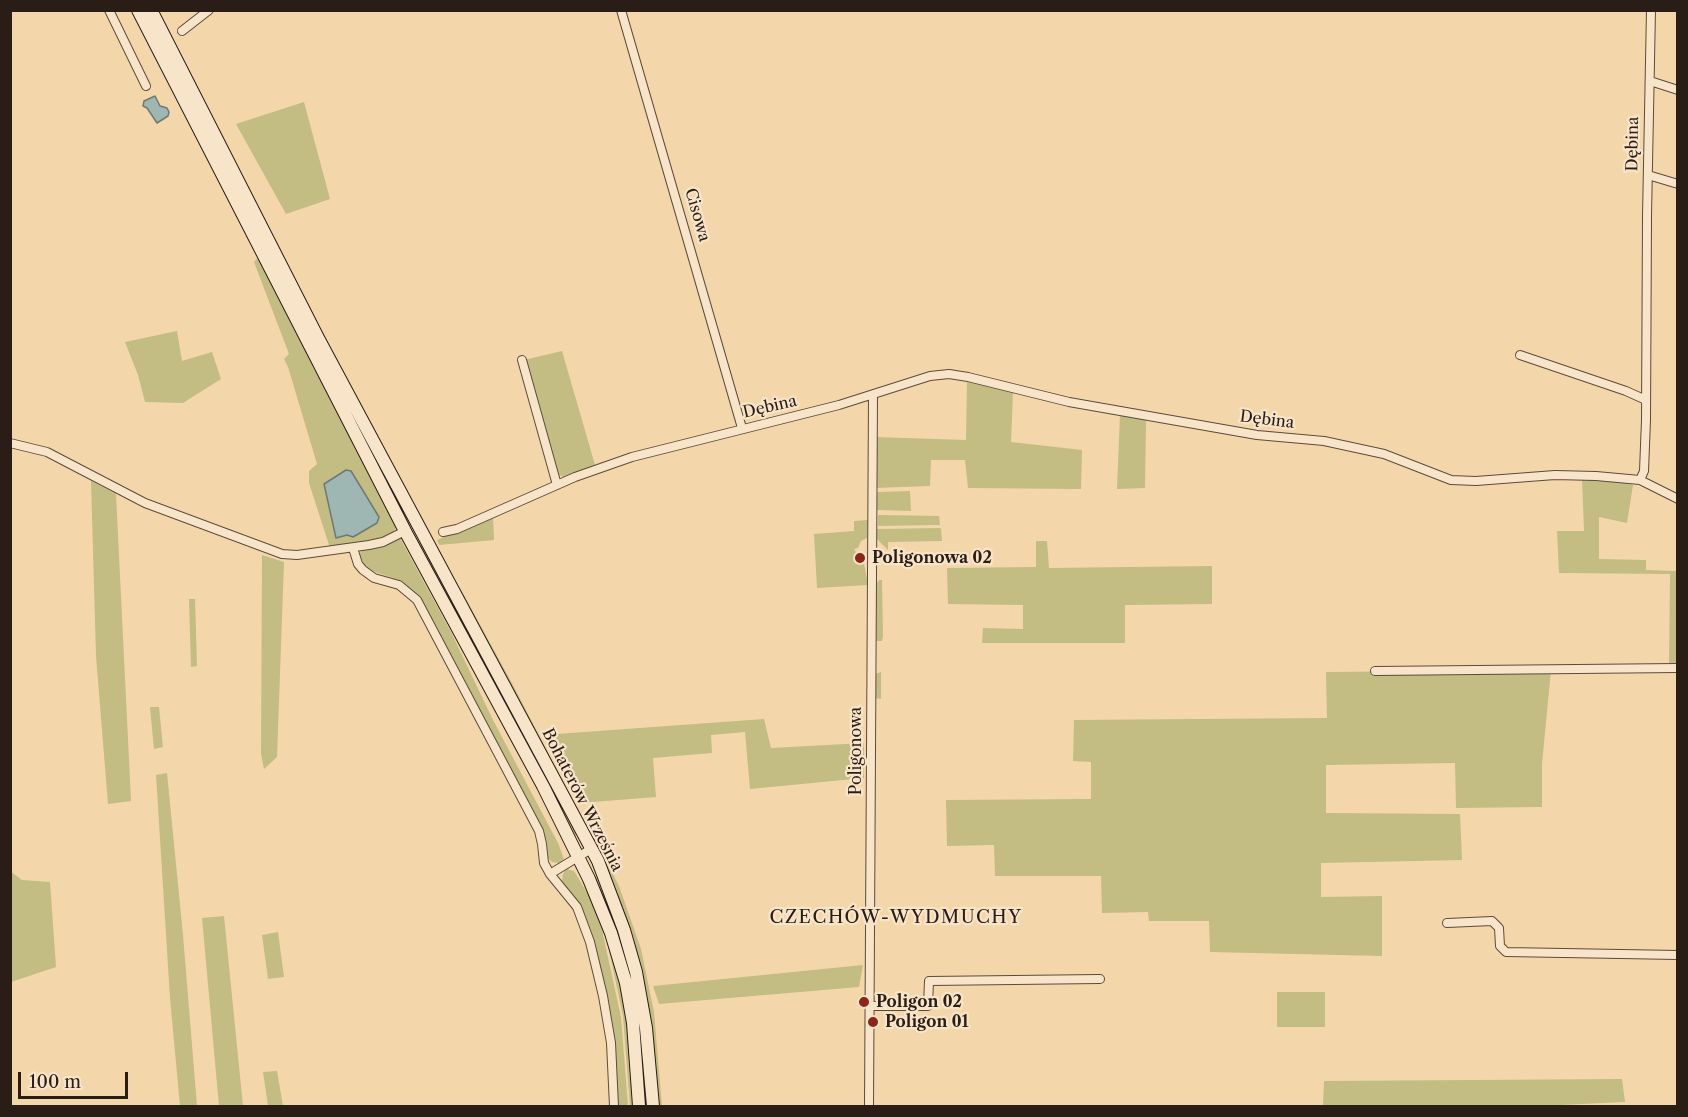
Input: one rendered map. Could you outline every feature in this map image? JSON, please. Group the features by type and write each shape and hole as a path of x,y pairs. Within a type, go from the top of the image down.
{"main road":[{"name":"Bohaterów Września","path":"138,10 405,531 578,855 611,933 626,983 633,1023 639,1107"},
{"name":"Bohaterów Września","path":"152,10 318,338 591,849 617,911 636,972 646,1028 653,1107"}],"street":[{"path":"109,10 146,86"},
{"path":"182,31 209,10"},
{"name":"Cisowa","path":"621,10 742,429"},
{"name":"Dębina","path":"443,532 457,529 632,456 863,399 930,376 958,375 1068,402 1257,435 1324,441 1384,454 1451,480 1476,481 1555,475 1640,480 1644,471 1645,453 1651,10"},
{"path":"1650,81 1677,90"},
{"path":"1648,175 1677,184"},
{"path":"1520,355 1646,400"},
{"path":"522,360 558,485"},
{"name":"Poligonowa","path":"868,1107 871,408 873,395"},
{"path":"863,399 871,408"},
{"path":"10,443 47,452 145,502 282,554 297,555 353,548 383,542 405,531"},
{"path":"1640,480 1677,499"},
{"path":"353,548 358,564 363,570 374,578 399,585 417,600 538,831 544,863 550,874 577,907 597,968 608,1020 614,1107"},
{"path":"1375,671 1677,668"},
{"path":"550,874 591,849"},
{"path":"1447,923 1492,921 1499,928 1500,946 1506,952 1677,955"},
{"path":"869,1006 928,1006 929,981 1100,979"}],"shaded area":[{"path":"304,102 330,199 286,214 236,124"},
{"path":"259,256 397,526 392,534 363,544 330,548 309,483 309,471 317,464 284,359 289,354 254,262"},
{"path":"177,331 182,361 212,352 221,379 183,403 145,402 138,375 125,342"},
{"path":"562,351 595,465 565,478 558,474 524,360"},
{"path":"967,380 1013,392 1011,442 1082,450 1081,489 968,488 965,460 931,460 930,486 875,488 875,437 966,440"},
{"path":"1120,415 1146,420 1145,488 1117,489"},
{"path":"1582,478 1633,485 1627,523 1599,517 1599,559 1646,560 1646,570 1677,571 1677,666 1669,666 1670,574 1559,573 1557,531 1584,531"},
{"path":"91,481 116,494 131,801 108,804 96,656"},
{"path":"910,491 911,511 876,510 875,494 878,492"},
{"path":"878,515 939,516 940,525 878,526"},
{"path":"493,516 494,540 439,545 437,540"},
{"path":"868,520 867,538 861,541 858,548 854,549 859,553 856,555 859,561 862,560 868,585 817,588 814,534 854,531 854,521"},
{"path":"940,528 942,541 888,542 888,550 877,539 876,529"},
{"path":"400,538 451,632 493,720 558,843 564,859 559,863 552,862 548,858 543,832 413,591 399,580 369,570 360,558 359,554 363,549"},
{"path":"1036,541 1047,541 1049,568 1212,566 1212,604 1125,605 1125,643 982,643 983,628 1023,629 1023,605 948,604 947,568 1036,567"},
{"path":"424,544 579,834 574,836 419,546"},
{"path":"262,555 284,562 277,757 264,769 261,754"},
{"path":"882,580 883,636 882,641 876,641 876,584"},
{"path":"460,588 560,776 554,769 466,604"},
{"path":"189,599 195,599 197,666 191,667"},
{"path":"1551,670 1542,764 1542,807 1456,808 1455,763 1326,765 1326,813 1460,814 1462,860 1321,863 1321,897 1382,896 1382,956 1210,952 1209,921 1149,921 1148,912 1102,913 1101,876 995,876 994,845 947,846 946,800 1091,799 1091,762 1073,761 1074,720 1327,718 1326,672"},
{"path":"881,672 881,699 875,698 875,674"},
{"path":"150,707 159,707 163,747 154,749"},
{"path":"764,719 771,748 864,743 864,778 750,789 745,732 711,735 712,753 653,758 656,797 580,803 543,735"},
{"path":"167,773 197,1106 180,1106 170,998 156,775"},
{"path":"592,832 619,886 641,949 654,1012 662,1106 657,1106 650,1017 638,955 620,901 588,834"},
{"path":"590,865 612,915 629,970 644,1041 649,1106 644,1106 619,940"},
{"path":"568,867 569,870 574,871 589,896 602,930 621,1017 628,1106 617,1106 609,1005 595,947 581,908 562,881 563,874"},
{"path":"10,871 22,880 50,882 56,967 11,982"},
{"path":"224,916 243,1106 219,1106 202,918"},
{"path":"604,927 626,1004 635,1106 630,1106 623,1016"},
{"path":"278,932 284,977 268,979 262,935"},
{"path":"863,965 859,987 659,1004 653,986"},
{"path":"1277,992 1325,992 1325,1027 1277,1027"},
{"path":"277,1071 283,1106 268,1106 263,1072"},
{"path":"1622,1079 1625,1102 1559,1106 1323,1106 1324,1081"}],"water":[{"path":"155,96 160,106 167,108 169,112 168,116 157,123 147,108 143,106 144,101"},
{"path":"346,470 351,471 379,517 377,523 353,537 347,535 336,538 324,484"}],"place":[{"name":"Poligonowa 02","path":"860,558"},
{"name":"Poligon 02","path":"864,1002"},
{"name":"Poligon 01","path":"873,1022"}],"district":[{"name":"CZECHÓW-WYDMUCHY","path":"896,918"}]}
